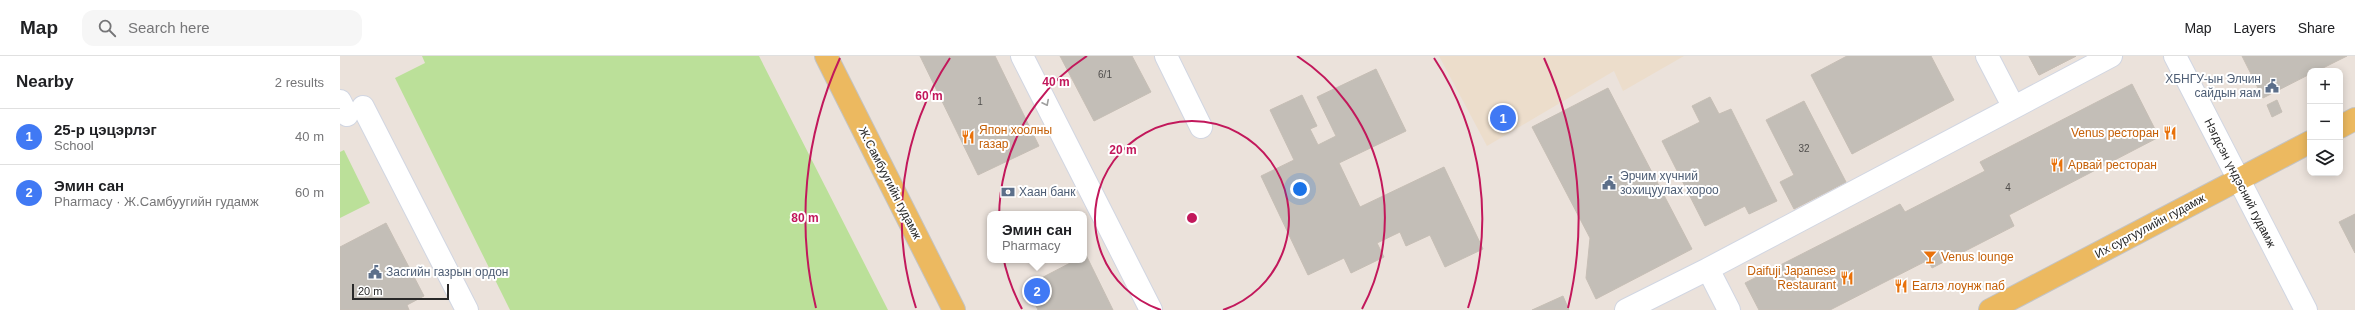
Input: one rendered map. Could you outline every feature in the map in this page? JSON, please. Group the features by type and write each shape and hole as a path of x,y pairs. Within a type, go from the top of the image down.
{"main road":[{"name":"Ж.Самбуугийн гудамж","path":"826,56 954,310"},
{"path":"2343,125 2355,119"},
{"name":"Их сургуулийн гудамж","path":"1990,310 2307,144"}],"street":[{"path":"1022,56 1151,310"},
{"path":"1166,56 1201,127"},
{"path":"1987,56 2013,106"},
{"path":"1626,310 1708,269 2013,106 2111,56"},
{"name":"Нэгдсэн үндэсний гудамж","path":"2175,56 2240,179 2306,310"},
{"path":"350,108 467,310"},
{"path":"1708,269 1729,310"}],"shaded area":[{"path":"1439,56 1684,56 1623,91 1614,71 1487,146"}],"green space":[{"path":"422,56 759,56 888,310 510,310 395,78 425,63"},
{"path":"344,150 370,203 340,218 340,152"}],"building":[{"path":"920,56 995,56 1039,146 978,175"},
{"path":"1060,56 1132,56 1151,92 1094,121"},
{"path":"1847,56 1931,56 1954,100 1852,154 1811,75"},
{"path":"2029,56 2076,56 2039,75"},
{"path":"2029,56 2076,56 2039,75"},
{"name":"ХБНГУ-ын Элчин сайдын яам","path":"2242,56 2347,56 2323,68 2307,68 2307,76 2263,98"},
{"path":"1376,69 1406,131 1339,163 1360,207 1444,167 1483,249 1445,267 1430,235 1406,246 1400,232 1377,243 1384,257 1351,273 1344,258 1308,275 1261,176 1294,160 1270,110 1302,95 1317,126 1310,129 1318,145 1336,136 1317,97"},
{"path":"2132,84 2159,137 2009,215 2014,226 1932,268 1928,260 1830,310 1759,310 1745,283 1900,204 1905,212 1985,171 1980,162"},
{"name":"Эрчим хүчний зохицуулах хороо","path":"1608,88 1692,249 1596,299 1586,278 1590,238 1532,127"},
{"path":"1710,97 1719,114 1731,109 1777,201 1749,214 1745,206 1705,226 1662,141 1700,122 1692,106"},
{"path":"2277,100 2282,112 2272,117 2267,105"},
{"path":"1804,101 1846,182 1794,209 1780,182 1794,175 1766,120"},
{"path":"2355,214 2355,253 2339,222"},
{"name":"Засгийн газрын ордон","path":"386,223 424,296 407,305 409,310 340,310 340,247"},
{"path":"1087,257 1113,310 1038,310 1026,286 1070,263 1087,263"},
{"path":"1563,296 1569,310 1532,310"}],"place":[{"name":"ХБНГУ-ын Элчин сайдын яам","path":"2272,86"},
{"name":"25-р цэцэрлэг","path":"1503,118"},
{"name":"Venus ресторан","path":"2170,133"},
{"name":"Япон хоолны газар","path":"968,137"},
{"name":"Арвай ресторан","path":"2057,165"},
{"name":"Эрчим хүчний зохицуулах хороо","path":"1609,183"},
{"name":"Хаан банк","path":"1008,192"},
{"name":"Venus lounge","path":"1930,257"},
{"name":"Засгийн газрын ордон","path":"375,272"},
{"name":"Daifuji Japanese Restaurant","path":"1847,278"},
{"name":"Еаглэ лоунж паб","path":"1901,286"},
{"name":"Эмин сан","path":"1037,291"}]}
